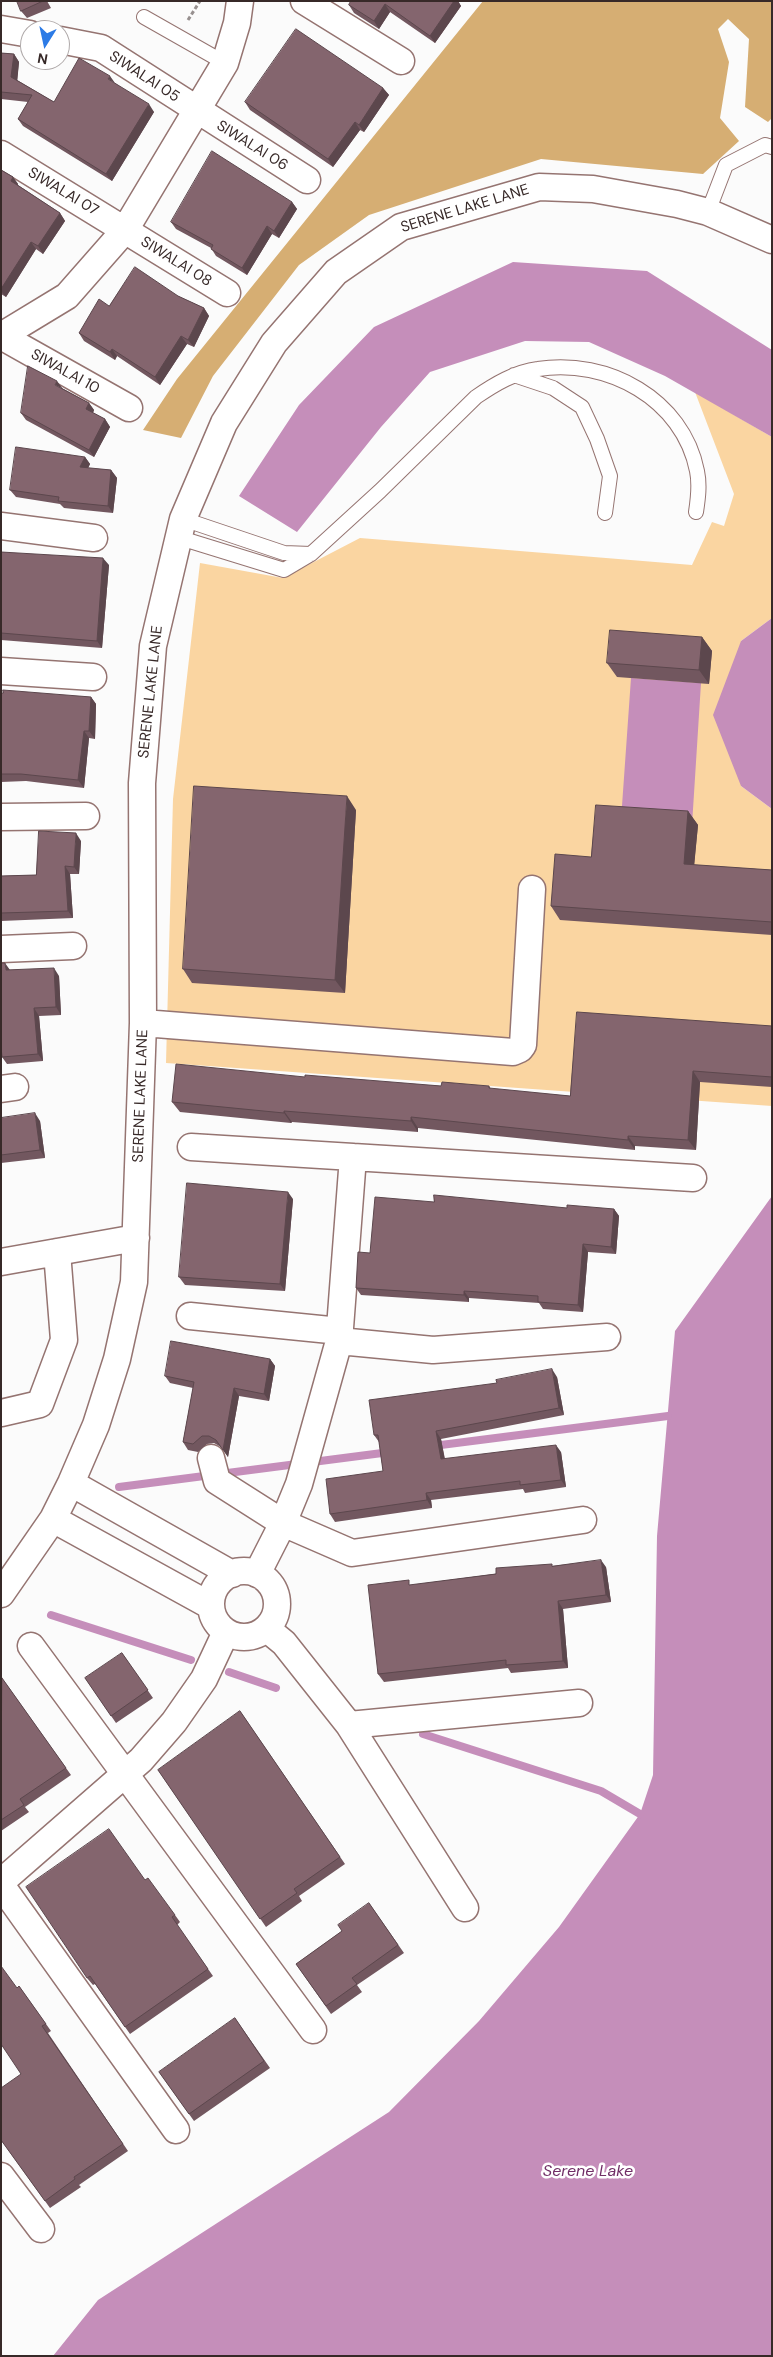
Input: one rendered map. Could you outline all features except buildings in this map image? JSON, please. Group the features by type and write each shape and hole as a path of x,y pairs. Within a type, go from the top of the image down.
{"street":[{"path":"1,336 67,296 125,230 225,63 237,23 240,1"},
{"path":"304,1 400,61"},
{"path":"1,29 20,32"},
{"name":"SIWALAI 05","path":"70,42 101,48 197,111"},
{"name":"SIWALAI 06","path":"197,111 307,180"},
{"name":"SIWALAI 07","path":"1,154 125,230"},
{"name":"SERENE LAKE LANE","path":"1,1594 54,1519 71,1483 96,1424 117,1359 134,1282 143,1023 142,783 153,646 180,528 224,423 274,343 336,272 401,227 539,187 593,189 678,204 708,212 772,240"},
{"name":"SIWALAI 08","path":"125,230 227,293"},
{"name":"SIWALAI 10","path":"1,336 128,408"},
{"path":"1,526 94,538"},
{"path":"1,672 93,677"},
{"path":"1,817 86,816"},
{"path":"143,1023 513,1052 520,1050 523,1045 532,889"},
{"path":"1,949 73,946"},
{"path":"191,1147 693,1178"},
{"path":"71,1483 244,1574 268,1581 274,1589 277,1599 277,1610 274,1620 257,1635 247,1637 236,1636 226,1632 218,1625 213,1616 211,1606 217,1586 244,1574 283,1523 305,1462 339,1336 353,1157"},
{"path":"1,1262 136,1238"},
{"path":"1,1413 40,1404 64,1340 57,1252"},
{"path":"190,1316 433,1350 607,1337"},
{"path":"214,1469 283,1523 352,1553 583,1520"},
{"path":"54,1519 211,1606"},
{"path":"266,1629 284,1643 346,1721 465,1908"},
{"path":"176,2130 1,1883 125,1772 141,1760 174,1722 204,1678 226,1632"},
{"path":"31,1646 313,2030"},
{"path":"346,1721 579,1703"},
{"path":"1,2176 41,2229"}],"lane":[{"path":"144,17 225,63"},
{"path":"708,212 726,165 765,145 772,147"},
{"path":"180,528 284,553 311,554 380,491 476,397 492,385 514,375 536,369 560,366 606,373 644,393 673,419 685,435 697,473 698,493 696,512"},
{"path":"514,375 553,388 582,407 597,439 610,476 605,513"}],"path":[{"path":"191,15 200,1"}],"shaded area":[{"path":"483,1 772,1 772,118 768,122 745,107 749,39 728,19 718,29 729,62 720,118 739,141 703,174 541,159 369,215 299,265 213,376 181,438 143,430 177,379"},
{"path":"695,392 772,437 772,618 741,641 741,786 772,809 772,1106 166,1063 173,799 200,563 283,578 360,538 692,565 712,522 724,526 734,494"}],"water":[{"path":"513,262 647,271 772,350 772,437 665,376 589,342 525,341 430,372 381,427 297,532 239,496 299,405 374,327"},
{"path":"772,618 772,809 741,786 713,715 741,641"},
{"path":"631,678 701,683 692,825 621,820"},
{"name":"Serene Lake","path":"772,1196 772,2356 53,2356 98,2300 389,2112 479,2021 559,1927 640,1814 653,1775 657,1536 675,1331"}],"waterway":[{"path":"433,1446 668,1416"},
{"path":"119,1487 390,1452"},
{"path":"51,1615 191,1660"},
{"path":"229,1672 276,1688"},
{"path":"423,1734 601,1791 640,1814"}]}
